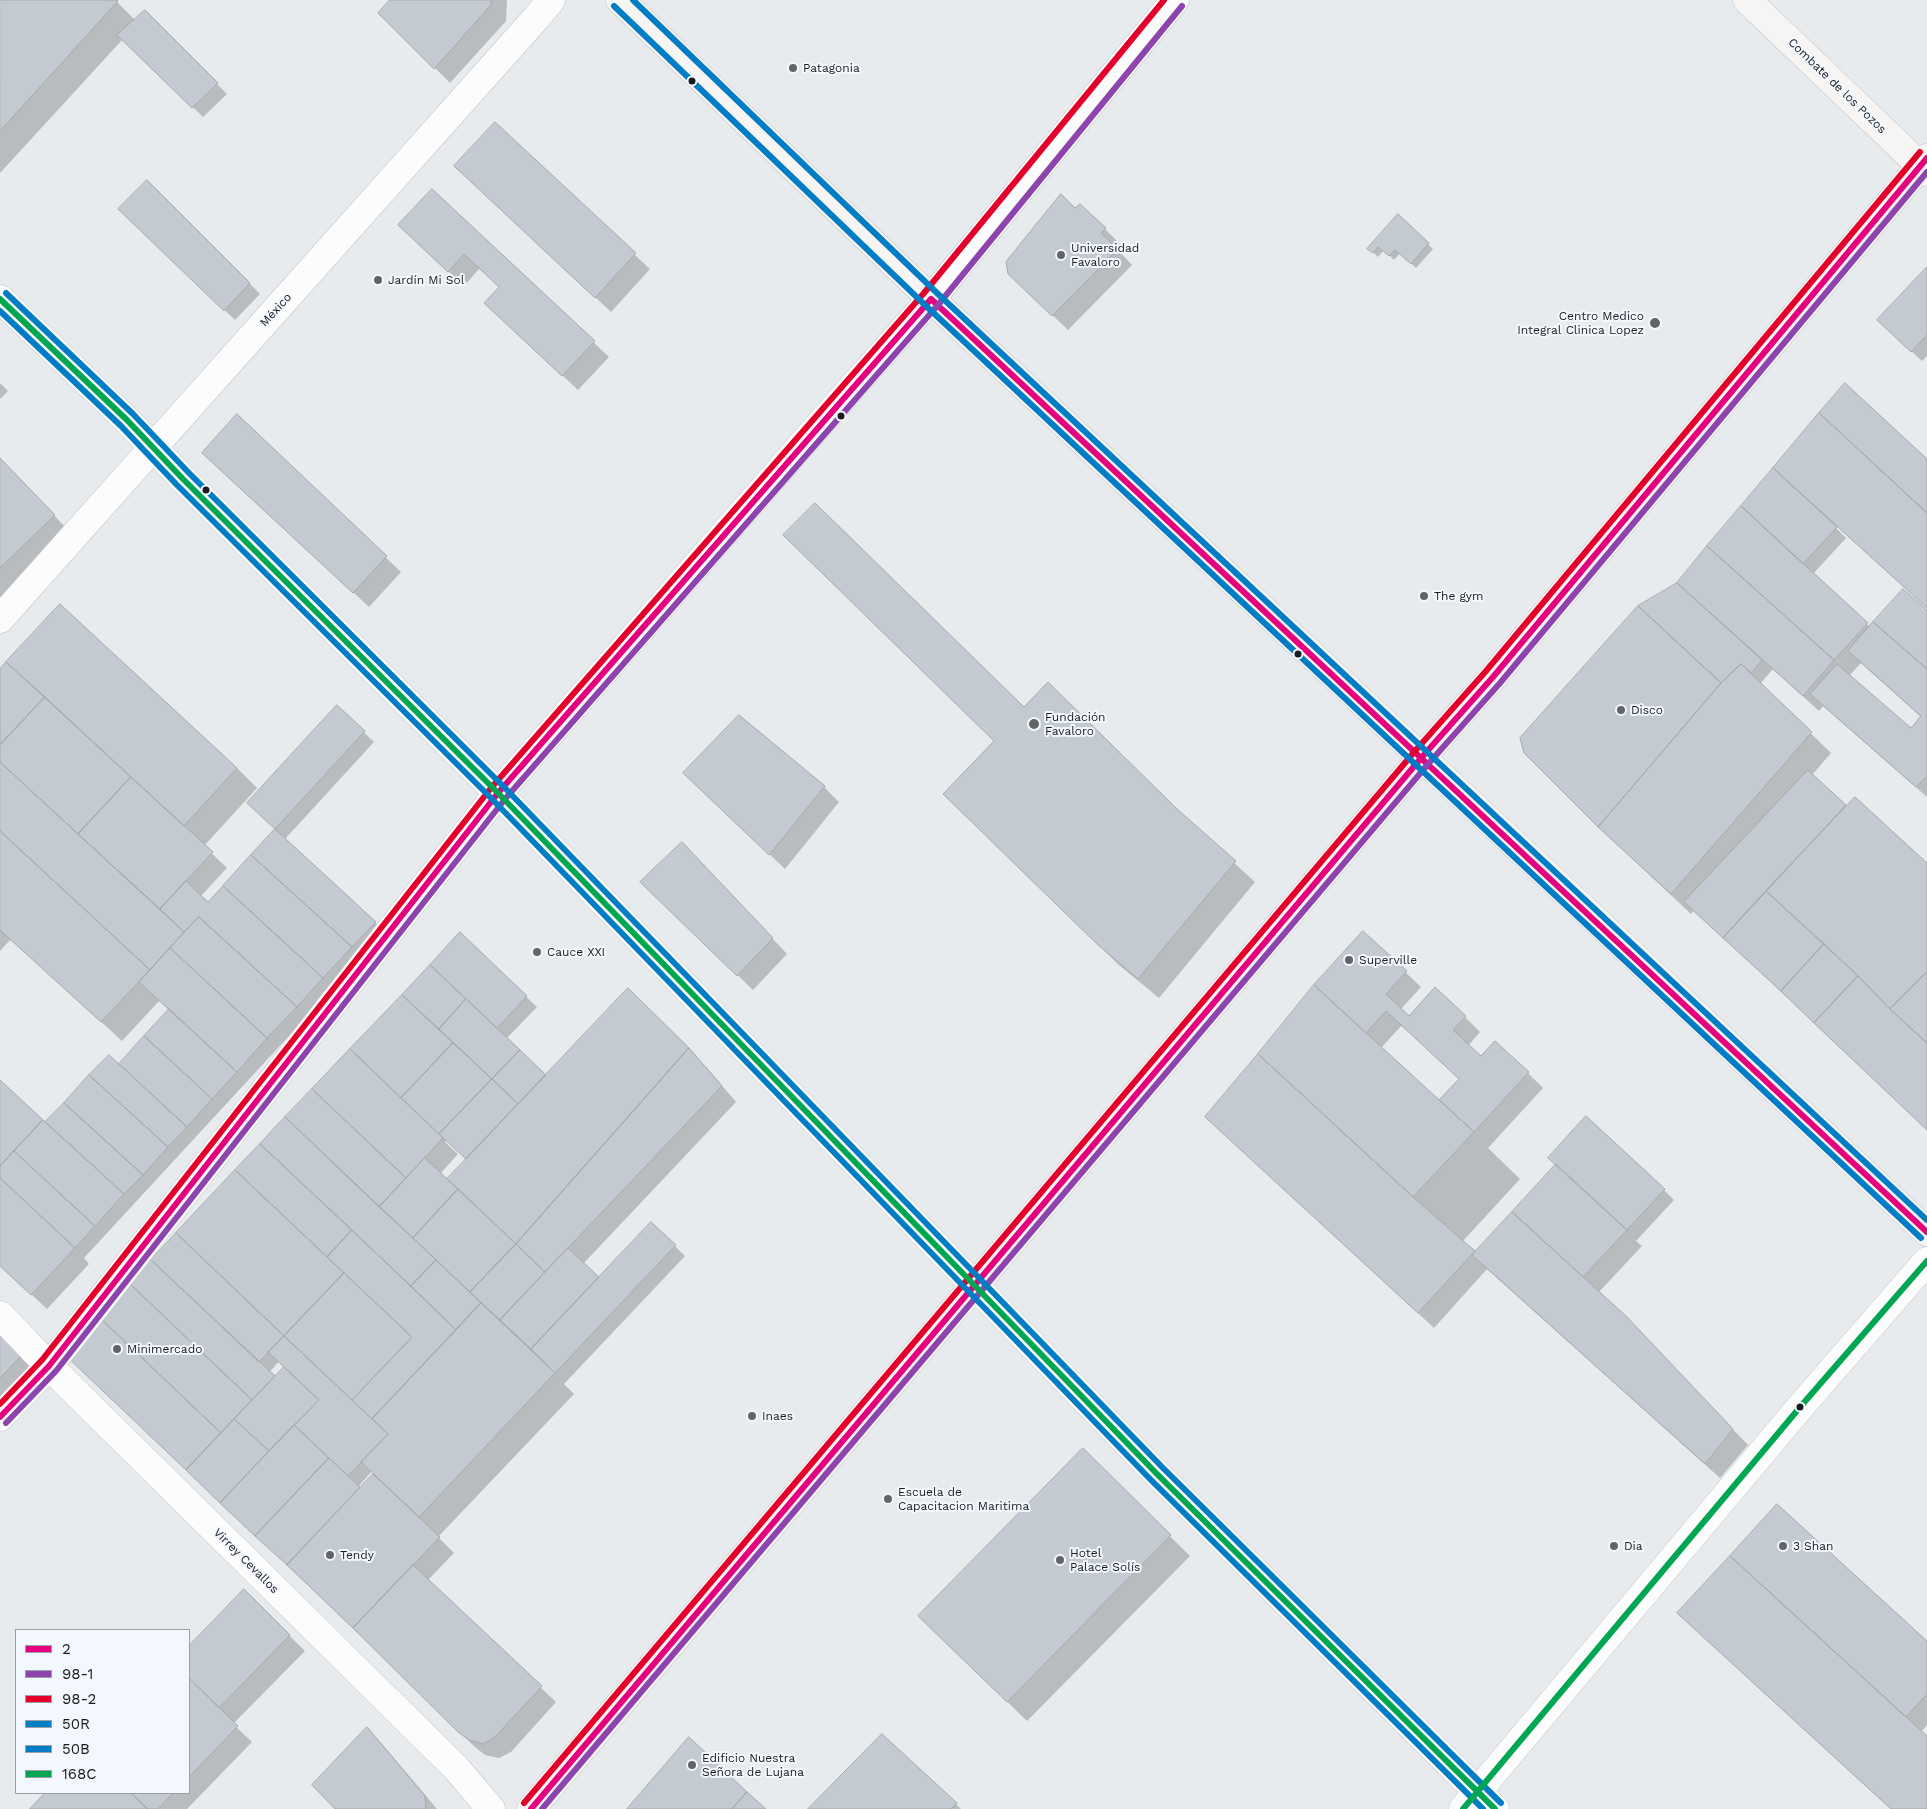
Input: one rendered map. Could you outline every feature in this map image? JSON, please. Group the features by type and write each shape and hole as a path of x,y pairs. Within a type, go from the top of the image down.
{"main road":[{"path":"620,0 931,299 1927,1232"},
{"name":"Combate de los Pozos","path":"1747,0 1925,165"},
{"path":"531,1809 1422,757 1493,677 1925,165"}],"street":[{"name":"México","path":"0,619 537,18 551,0"},
{"path":"0,1417 49,1366 498,793 931,299 1175,0"},
{"path":"0,299 154,448 498,793 1157,1474 1479,1803 1795,1414 1927,1261"},
{"name":"Virrey Cevallos","path":"0,1315 49,1366 456,1768 491,1809"}],"building":[{"path":"0,0 118,1 0,131"},
{"path":"390,0 491,0 491,5 434,69 378,13"},
{"path":"145,10 218,83 192,108 117,35"},
{"path":"495,122 636,253 595,298 454,166"},
{"path":"147,180 250,283 224,311 118,209"},
{"path":"432,189 595,341 562,376 484,303 499,287 464,254 448,272 398,225"},
{"name":"Universidad Favaloro","path":"1061,194 1075,208 1080,204 1106,228 1101,233 1118,249 1052,316 1008,274 1006,262"},
{"path":"1398,214 1429,243 1411,264 1395,250 1389,256 1378,247 1373,253 1367,249"},
{"path":"1927,267 1927,335 1911,352 1877,320"},
{"path":"1845,383 1927,459 1927,513 1819,413"},
{"path":"1819,413 1927,513 1927,608 1773,468"},
{"path":"237,414 387,556 353,593 202,453"},
{"path":"0,458 55,515 0,568"},
{"path":"1773,468 1837,527 1803,564 1741,506"},
{"name":"Fundación Favaloro","path":"815,503 1024,707 1048,682 1177,809 1236,861 1138,979 1098,945 943,794 994,741 783,535"},
{"path":"1741,506 1868,623 1834,660 1707,546"},
{"path":"1707,546 1834,660 1803,696 1677,583"},
{"path":"1677,583 1762,660 1751,673 1741,664 1721,683 1638,606"},
{"path":"1903,589 1927,610 1927,669 1873,622"},
{"path":"60,604 237,768 184,826 6,662"},
{"name":"Disco","path":"1638,606 1721,683 1598,827 1524,753 1520,738"},
{"path":"1873,622 1927,669 1927,776 1916,787 1810,694 1837,664 1911,728 1921,716 1848,651"},
{"path":"6,662 45,697 0,745 0,669"},
{"path":"1741,664 1812,732 1671,894 1598,827 1721,683"},
{"path":"45,697 131,777 78,834 0,762 0,745"},
{"path":"337,705 365,731 275,829 247,803"},
{"path":"739,715 825,786 769,855 683,773"},
{"path":"0,762 184,932 150,970 0,831"},
{"path":"1808,770 1846,805 1723,938 1684,902"},
{"path":"131,777 213,852 160,909 78,834"},
{"path":"1855,797 1927,863 1927,972 1890,1009 1858,976 1766,891"},
{"path":"275,829 376,922 352,947 251,855"},
{"path":"0,831 150,970 101,1022 0,930"},
{"path":"682,842 773,938 737,976 640,882"},
{"path":"251,855 352,947 323,978 223,886"},
{"path":"186,881 208,902 223,886 323,978 297,1007 199,917 184,932 160,909"},
{"path":"1766,891 1824,944 1781,991 1723,938"},
{"path":"199,917 297,1007 267,1038 170,948"},
{"path":"1363,931 1407,971 1386,994 1409,1016 1435,987 1466,1016 1453,1030 1481,1056 1495,1041 1529,1072 1474,1132 1439,1100 1459,1079 1386,1011 1366,1033 1314,985"},
{"path":"460,932 527,996 497,1028 430,965"},
{"path":"1824,944 1858,976 1814,1023 1781,991"},
{"path":"170,948 267,1038 237,1072 139,982"},
{"path":"430,965 466,999 439,1029 402,995"},
{"path":"1927,972 1927,1043 1890,1009"},
{"path":"1858,976 1927,1043 1927,1130 1814,1023"},
{"path":"1314,985 1474,1132 1413,1197 1258,1054"},
{"path":"628,988 689,1048 516,1244 447,1179"},
{"path":"402,995 453,1043 401,1098 350,1049"},
{"path":"466,999 520,1050 492,1079 439,1029"},
{"path":"169,1009 237,1072 212,1099 144,1036"},
{"path":"144,1036 212,1099 187,1127 119,1064"},
{"path":"453,1043 492,1079 439,1134 401,1098"},
{"path":"689,1048 722,1086 545,1272 516,1244"},
{"path":"350,1049 443,1138 406,1178 312,1089"},
{"path":"520,1050 546,1075 518,1104 492,1079"},
{"path":"1258,1054 1413,1197 1475,1251 1418,1313 1205,1117"},
{"path":"109,1055 187,1127 168,1147 89,1075"},
{"path":"89,1075 168,1147 143,1175 64,1103"},
{"path":"492,1079 518,1104 466,1159 439,1134"},
{"path":"0,1080 43,1120 0,1166"},
{"path":"312,1089 406,1178 379,1207 285,1117"},
{"path":"64,1103 143,1175 124,1194 45,1122"},
{"path":"1586,1116 1665,1189 1627,1230 1548,1158"},
{"path":"285,1117 436,1260 411,1286 260,1144"},
{"path":"43,1120 124,1194 95,1226 14,1151"},
{"path":"260,1144 352,1230 327,1257 235,1170"},
{"path":"14,1151 95,1226 75,1248 0,1178 0,1166"},
{"path":"425,1158 458,1189 413,1238 379,1207"},
{"path":"1556,1164 1627,1230 1583,1277 1512,1212"},
{"path":"235,1170 344,1273 284,1336 176,1233"},
{"path":"0,1178 75,1248 31,1295 0,1266"},
{"path":"458,1189 516,1244 470,1292 413,1238"},
{"path":"1512,1212 1626,1316 1733,1429 1705,1464 1472,1255"},
{"path":"651,1222 676,1245 555,1373 531,1349"},
{"path":"352,1230 456,1330 372,1419 352,1400 412,1337 327,1257"},
{"path":"176,1233 284,1336 259,1362 151,1260"},
{"path":"516,1244 545,1272 500,1320 470,1292"},
{"path":"568,1248 599,1277 531,1349 500,1320"},
{"path":"151,1260 275,1376 252,1400 129,1283"},
{"path":"436,1260 481,1303 456,1330 411,1286"},
{"path":"344,1273 412,1337 352,1400 284,1336"},
{"path":"129,1283 252,1400 221,1433 98,1316"},
{"path":"481,1303 555,1373 419,1517 361,1462 388,1434 372,1419"},
{"path":"98,1316 221,1433 186,1470 63,1353"},
{"path":"0,1330 24,1353 0,1378"},
{"path":"284,1336 388,1434 348,1476 294,1425 319,1400 268,1352"},
{"path":"284,1367 319,1400 269,1451 234,1419"},
{"path":"234,1419 269,1451 220,1503 186,1470"},
{"path":"294,1425 329,1458 255,1536 220,1503"},
{"name":"Hotel Palace Solís","path":"1083,1448 1171,1535 1007,1702 918,1616"},
{"path":"329,1458 360,1487 287,1565 255,1536"},
{"path":"373,1474 440,1537 353,1628 287,1565"},
{"path":"1777,1504 1927,1641 1927,1694 1906,1717 1730,1556"},
{"path":"1730,1556 1927,1736 1927,1809 1891,1809 1677,1613"},
{"path":"413,1565 542,1686 495,1737 483,1744 469,1740 458,1732 353,1628"},
{"path":"244,1589 290,1635 219,1708 190,1679 190,1645"},
{"path":"190,1679 238,1726 190,1776"},
{"path":"367,1727 425,1796 426,1809 335,1809 312,1785"},
{"path":"882,1734 957,1803 951,1809 808,1809"},
{"name":"Edificio Nuestra Señora de Lujana","path":"689,1737 747,1792 732,1809 627,1809"},
{"name":"Edificio Nuestra Señora de Lujana","path":"747,1792 766,1809 732,1809"},
{"path":"44,1794 132,1794 148,1809 30,1809"},
{"path":"132,1794 172,1794 158,1809 148,1809"}],"transit line":[{"name":"50B","path":"633,0 937,293 1927,1220"},
{"name":"98-2","path":"0,1404 42,1360 491,788 924,293 1164,0"},
{"name":"50R","path":"614,6 925,305 1921,1238"},
{"name":"98-1","path":"6,1423 56,1371 505,799 938,305 1182,6"},
{"name":"98-2","path":"524,1803 1415,751 1486,671 1920,152"},
{"name":"2","path":"531,1809 1422,757 1493,677 1927,158"},
{"name":"98-1","path":"542,1809 1429,763 1500,683 1927,172"},
{"name":"50B","path":"6,293 133,414 188,472 504,787 1163,1468 1501,1803"},
{"name":"168C","path":"0,299 127,420 182,478 498,793 1157,1474 1495,1809"},
{"name":"2","path":"0,1417 49,1366 498,793 931,299 1927,1232"},
{"name":"50R","path":"0,311 121,426 176,484 492,799 1151,1480 1483,1809"},
{"name":"168C","path":"1463,1809 1801,1406 1927,1261"}],"place":[{"name":"Patagonia","path":"793,68"},
{"name":"Universidad Favaloro","path":"1061,255"},
{"name":"Jardín Mi Sol","path":"378,280"},
{"name":"Centro Medico Integral Clinica Lopez","path":"1655,323"},
{"name":"The gym","path":"1424,596"},
{"name":"Disco","path":"1621,710"},
{"name":"Fundación Favaloro","path":"1034,724"},
{"name":"Cauce XXI","path":"537,952"},
{"name":"Superville","path":"1349,960"},
{"name":"Minimercado","path":"117,1349"},
{"name":"Inaes","path":"752,1416"},
{"name":"Escuela de Capacitacion Maritima","path":"888,1499"},
{"name":"Dia","path":"1614,1546"},
{"name":"3 Shan","path":"1783,1546"},
{"name":"Tendy","path":"330,1555"},
{"name":"Hotel Palace Solís","path":"1060,1560"},
{"name":"Edificio Nuestra Señora de Lujana","path":"692,1765"}]}
